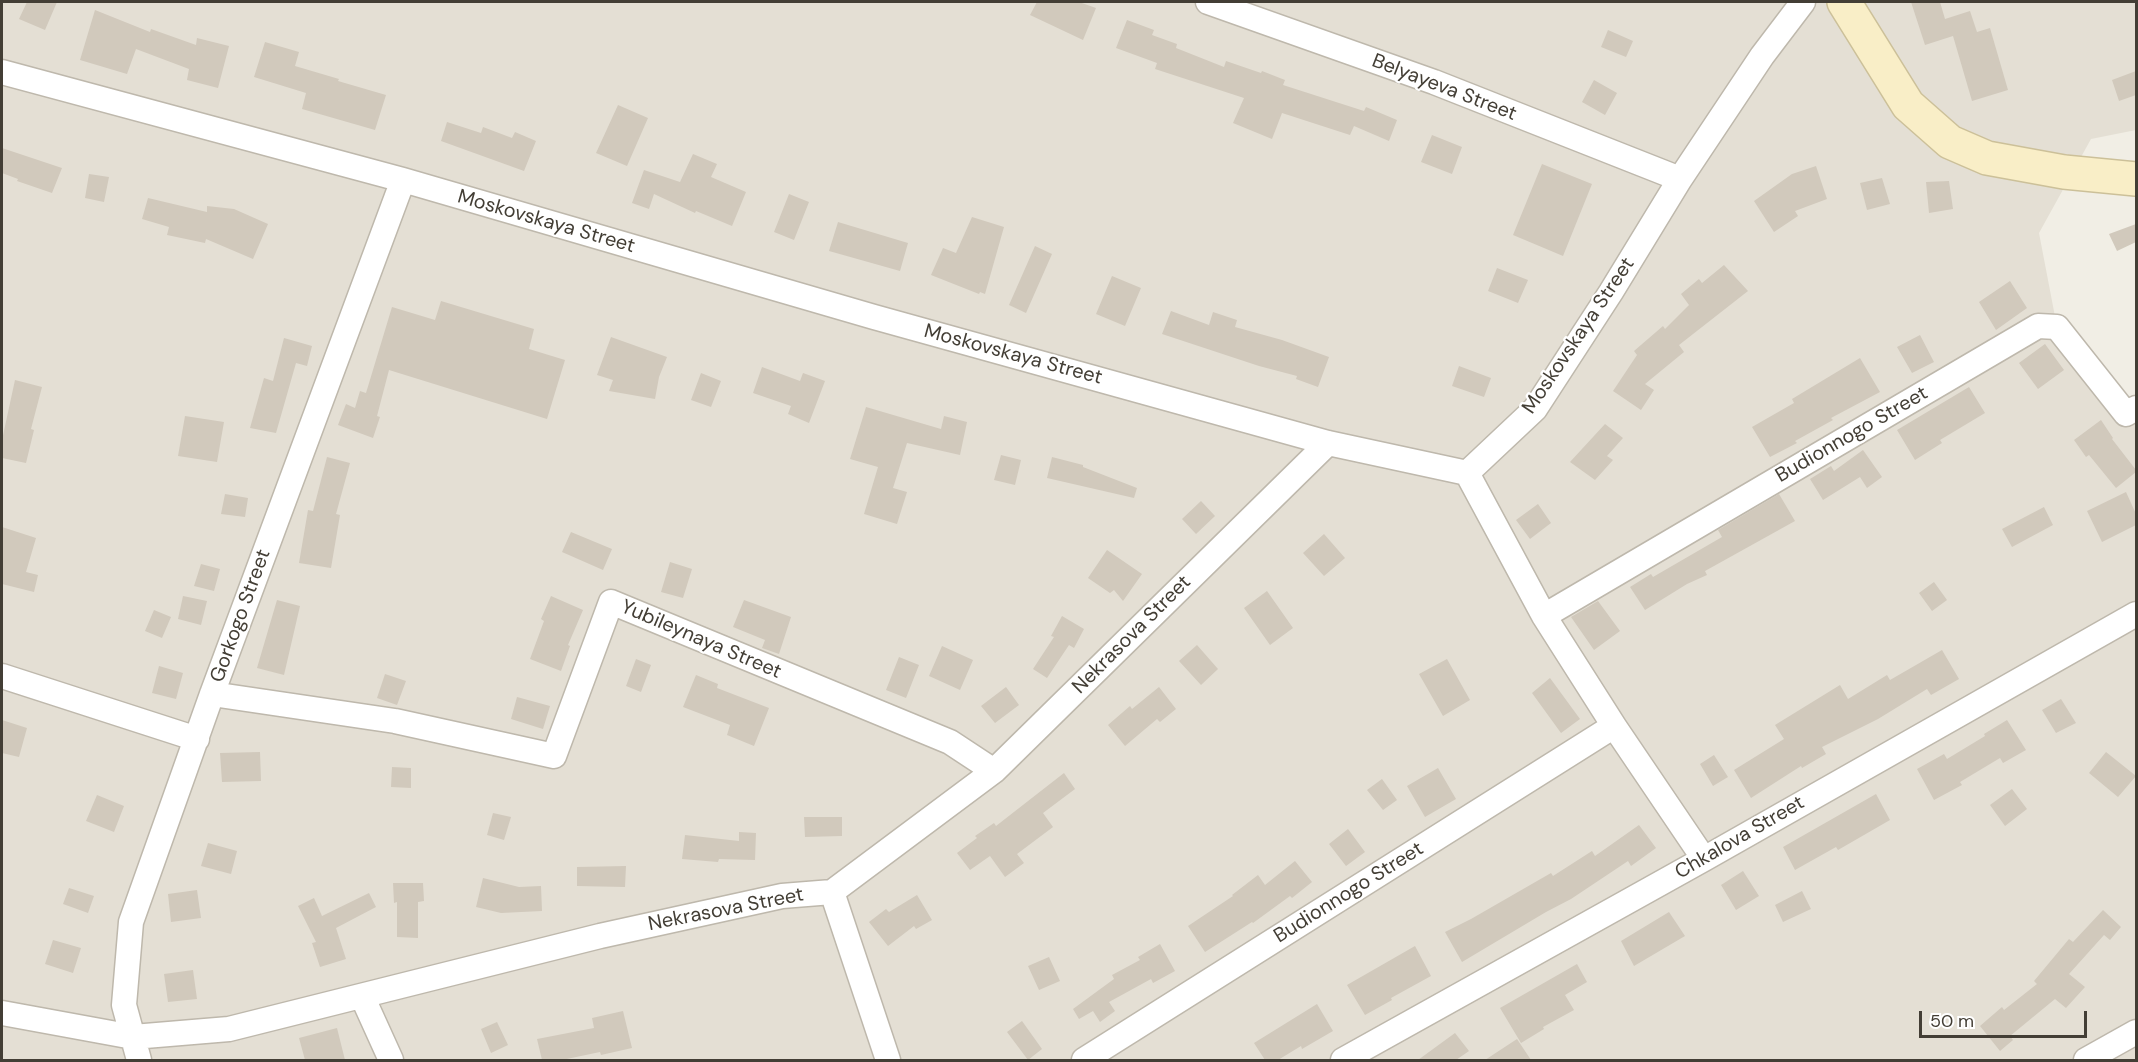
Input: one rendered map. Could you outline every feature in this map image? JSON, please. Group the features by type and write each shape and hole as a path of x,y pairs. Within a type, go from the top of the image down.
{"street":[{"name":"Belyayeva Street","path":"1208,2 1434,82 1680,179"},
{"name":"Moskovskaya Street","path":"2,72 403,180 874,317 1328,443 1467,473 1535,409 1611,292 1680,179 1762,56 1803,2"},
{"path":"1844,2 1908,105 1950,142 1987,158 2064,172 2136,179"},
{"name":"Gorkogo Street","path":"136,1049 124,1005 131,922 212,694 403,180"},
{"name":"Budionnogo Street","path":"1544,616 2038,326 2057,327 2126,414 2136,408"},
{"name":"Nekrasova Street","path":"2,1013 136,1049 229,1029 612,933 782,896 832,892 994,771 1328,443"},
{"path":"1467,473 1544,616 1614,726 1704,859"},
{"name":"Yubileynaya Street","path":"212,694 395,721 554,756 611,602 950,742 994,771"},
{"name":"Chkalova Street","path":"1343,1060 2136,614"},
{"path":"2,676 197,739"},
{"name":"Budionnogo Street","path":"1083,1060 1614,726"},
{"path":"832,892 888,1060"},
{"path":"362,996 391,1060"},
{"path":"2086,1060 2136,1032"}],"shaded area":[{"path":"2,2 2136,2 2136,130 2091,139 2039,233 2057,327 2136,408 2136,1060 2,1060"}],"building":[{"path":"27,2 57,2 45,30 19,19"},
{"path":"1037,2 1079,2 1096,8 1083,40 1030,15"},
{"path":"1911,2 1940,2 1945,19 1970,11 1977,32 1990,28 2008,90 1972,101 1953,36 1925,45"},
{"path":"95,10 150,32 151,29 196,45 197,38 229,46 218,88 187,80 189,69 136,49 127,74 80,60"},
{"path":"1127,20 1154,30 1152,35 1177,44 1176,48 1224,67 1226,61 1261,73 1262,71 1285,80 1283,85 1364,111 1366,107 1397,120 1389,141 1354,126 1350,135 1282,113 1272,139 1233,123 1244,98 1155,69 1157,63 1116,48"},
{"path":"1608,30 1633,41 1626,57 1601,47"},
{"path":"265,42 299,52 295,66 386,95 375,130 302,109 306,93 254,77"},
{"path":"2136,71 2136,95 2119,101 2112,80"},
{"path":"1594,80 1617,93 1605,115 1582,102"},
{"path":"618,105 648,118 627,166 596,153"},
{"path":"447,122 481,133 483,127 512,138 515,132 536,141 524,171 441,141"},
{"path":"1432,135 1462,147 1452,174 1421,162"},
{"path":"2,148 62,168 52,193 17,181 18,179 2,173"},
{"path":"693,154 717,164 711,177 746,192 732,226 696,211 695,213 654,194 649,209 632,203 644,170 680,182"},
{"path":"1542,164 1592,184 1563,256 1513,235"},
{"path":"1816,166 1827,199 1795,211 1798,216 1774,232 1754,201 1792,174"},
{"path":"89,174 109,177 104,202 85,198"},
{"path":"1882,178 1890,204 1867,210 1860,183"},
{"path":"1949,181 1953,209 1929,213 1926,182"},
{"path":"789,194 809,202 794,240 774,232"},
{"path":"148,198 207,212 207,206 234,209 268,224 253,259 206,239 205,243 167,235 169,227 142,219"},
{"path":"972,217 1004,227 985,294 980,292 979,294 931,275 943,248 956,253"},
{"path":"838,222 908,243 900,271 829,251"},
{"path":"2136,224 2136,242 2117,251 2109,234"},
{"path":"1035,246 1052,254 1026,313 1009,305"},
{"path":"1724,265 1748,291 1679,345 1684,352 1645,384 1654,390 1641,410 1613,391 1637,355 1634,351 1663,326 1665,329 1689,305 1681,294 1699,279 1702,283"},
{"path":"1497,268 1528,280 1518,303 1488,291"},
{"path":"1112,276 1141,288 1125,326 1096,314"},
{"path":"2010,281 2027,308 1996,330 1979,302"},
{"path":"441,301 534,329 529,349 565,360 547,419 389,370 377,416 380,417 373,438 338,425 346,404 355,408 360,391 366,393 392,307 435,320"},
{"path":"1171,311 1209,325 1213,312 1237,320 1235,327 1282,340 1329,357 1318,387 1296,379 1297,376 1162,334"},
{"path":"1920,335 1934,362 1912,373 1897,347"},
{"path":"611,337 667,357 659,377 655,399 609,391 613,380 597,375"},
{"path":"284,338 312,346 307,366 296,363 276,433 250,428 264,378 273,381"},
{"path":"2045,344 2064,370 2038,389 2019,363"},
{"path":"1860,358 1880,392 1831,418 1833,420 1770,457 1752,427 1794,403 1792,399"},
{"path":"1459,366 1491,378 1484,397 1452,386"},
{"path":"762,367 800,381 803,373 825,381 809,423 788,414 791,406 753,393"},
{"path":"701,373 721,381 711,407 691,400"},
{"path":"15,380 42,387 31,429 34,430 26,463 2,458 2,440"},
{"path":"1969,387 1985,413 1940,440 1942,443 1915,460 1897,430"},
{"path":"866,407 941,429 944,416 967,422 960,455 907,443 893,488 907,492 897,524 864,514 878,467 850,459"},
{"path":"185,416 224,422 217,462 178,456"},
{"path":"2101,420 2112,439 2136,470 2116,488 2089,455 2086,457 2074,440"},
{"path":"1605,424 1623,438 1607,456 1613,460 1595,480 1570,462"},
{"path":"1863,450 1882,477 1867,488 1860,477 1823,500 1810,479 1831,466 1834,471"},
{"path":"1001,455 1021,460 1015,485 994,480"},
{"path":"327,457 350,463 336,514 340,515 331,568 299,563 308,510 313,511"},
{"path":"1052,457 1083,465 1083,467 1137,488 1134,498 1047,478"},
{"path":"2126,492 2136,514 2136,525 2102,542 2087,511"},
{"path":"225,494 248,498 245,517 221,514"},
{"path":"1779,494 1795,521 1705,571 1707,575 1687,584 1645,610 1630,587 1651,574 1653,577 1722,537 1718,530"},
{"path":"1201,501 1215,516 1196,534 1182,519"},
{"path":"1538,504 1551,523 1530,539 1516,520"},
{"path":"2044,507 2053,525 2012,547 2002,529"},
{"path":"2,527 36,538 26,572 38,575 34,592 2,584"},
{"path":"571,532 612,549 603,570 562,552"},
{"path":"1324,534 1345,558 1324,576 1303,553"},
{"path":"1107,550 1142,574 1123,601 1114,590 1110,593 1088,578"},
{"path":"670,562 692,569 683,598 661,592"},
{"path":"201,564 220,569 214,591 194,586"},
{"path":"1934,582 1947,600 1932,611 1919,593"},
{"path":"1267,591 1293,628 1270,645 1244,608"},
{"path":"183,596 207,601 201,625 178,619"},
{"path":"551,596 583,610 568,645 570,646 561,671 530,659 544,621 541,619"},
{"path":"277,600 300,606 284,675 257,668"},
{"path":"744,600 791,617 779,654 762,648 765,640 733,627"},
{"path":"1598,601 1620,631 1594,650 1571,617"},
{"path":"154,610 171,617 162,638 145,631"},
{"path":"1062,616 1084,629 1074,648 1069,645 1047,678 1033,669 1054,637 1051,636"},
{"path":"1197,645 1218,669 1201,685 1179,661"},
{"path":"942,646 973,660 960,690 929,676"},
{"path":"1942,650 1959,679 1931,695 1927,689 1878,719 1822,747 1826,754 1802,768 1801,766 1751,798 1734,770 1784,739 1775,725 1840,685 1848,699 1887,675 1890,680"},
{"path":"899,657 919,665 906,698 886,690"},
{"path":"636,659 651,665 641,692 626,686"},
{"path":"1447,659 1470,700 1443,716 1419,674"},
{"path":"159,666 183,673 176,699 152,693"},
{"path":"385,674 406,681 397,705 377,698"},
{"path":"696,675 718,684 717,688 769,708 754,746 727,735 730,725 683,707"},
{"path":"1550,678 1580,719 1561,733 1532,693"},
{"path":"1006,687 1019,705 995,723 981,706"},
{"path":"1159,687 1176,709 1160,722 1157,719 1125,746 1108,725 1130,706 1132,709"},
{"path":"517,697 550,706 543,729 511,719"},
{"path":"2061,699 2076,723 2056,733 2042,710"},
{"path":"2,720 27,728 19,757 2,753"},
{"path":"2007,720 2026,750 2003,763 2000,758 1960,782 1962,785 1934,800 1917,769 1944,754 1947,759"},
{"path":"260,752 261,781 222,782 220,753"},
{"path":"2106,752 2136,776 2118,797 2089,773"},
{"path":"1714,755 1728,777 1713,786 1700,764"},
{"path":"392,767 411,768 411,788 391,787"},
{"path":"1438,768 1456,799 1425,817 1407,786"},
{"path":"1064,773 1075,789 1043,813 1053,827 1017,854 1024,863 1005,877 990,856 970,870 957,853 977,838 975,836 994,823 996,826"},
{"path":"1382,779 1397,800 1383,810 1367,790"},
{"path":"2012,789 2027,809 2005,826 1990,805"},
{"path":"1876,794 1890,820 1838,850 1836,847 1795,870 1783,847"},
{"path":"97,795 124,806 114,832 86,821"},
{"path":"493,813 511,817 504,840 487,835"},
{"path":"804,817 842,817 842,836 805,837"},
{"path":"1639,825 1656,848 1631,866 1628,861 1571,899 1462,962 1445,932 1551,873 1553,876 1592,851 1595,856"},
{"path":"1348,829 1365,852 1346,866 1329,844"},
{"path":"739,832 756,833 755,860 719,859 718,862 682,859 685,835 739,841"},
{"path":"208,843 237,851 231,874 201,866"},
{"path":"1295,861 1312,882 1292,898 1290,896 1253,923 1205,952 1188,926 1233,896 1258,875 1265,885"},
{"path":"626,866 625,887 577,886 577,867"},
{"path":"1743,871 1759,896 1736,910 1721,885"},
{"path":"483,878 519,887 541,886 542,911 501,913 476,907"},
{"path":"393,883 423,883 424,901 418,902 418,938 397,937 397,902 394,903"},
{"path":"69,888 94,896 88,913 63,904"},
{"path":"197,890 201,918 171,922 168,894"},
{"path":"1802,891 1811,909 1783,922 1775,905"},
{"path":"369,893 376,907 336,928 346,959 320,967 312,943 316,942 298,906 314,898 322,916"},
{"path":"917,895 932,920 916,929 914,926 888,946 869,922 886,909 889,912"},
{"path":"2103,910 2121,927 2110,940 2104,935 2069,974 2085,987 2066,1008 2055,999 2010,1036 2013,1040 2000,1051 1980,1026 2002,1007 2004,1010 2037,984 2034,981 2069,939 2073,942"},
{"path":"1669,912 1685,936 1634,966 1621,941"},
{"path":"53,940 81,948 73,973 45,964"},
{"path":"1160,944 1175,971 1153,983 1151,979 1109,1002 1115,1011 1100,1022 1093,1011 1079,1019 1073,1009 1114,979 1112,975 1140,960 1138,957"},
{"path":"1415,946 1431,976 1365,1015 1347,985"},
{"path":"1049,957 1060,981 1039,990 1028,966"},
{"path":"1577,964 1587,982 1565,995 1574,1010 1543,1027 1544,1029 1521,1043 1500,1008"},
{"path":"193,970 197,999 168,1002 164,974"},
{"path":"1317,1004 1333,1031 1278,1060 1265,1060 1254,1043"},
{"path":"623,1011 632,1048 601,1055 600,1052 562,1060 542,1060 537,1039 594,1028 592,1018"},
{"path":"1022,1021 1042,1049 1028,1060 1007,1032"},
{"path":"497,1022 508,1045 491,1053 481,1029"},
{"path":"337,1028 345,1060 305,1060 299,1038"},
{"path":"1455,1033 1469,1051 1456,1060 1418,1060"},
{"path":"1517,1039 1531,1060 1485,1060"}]}
